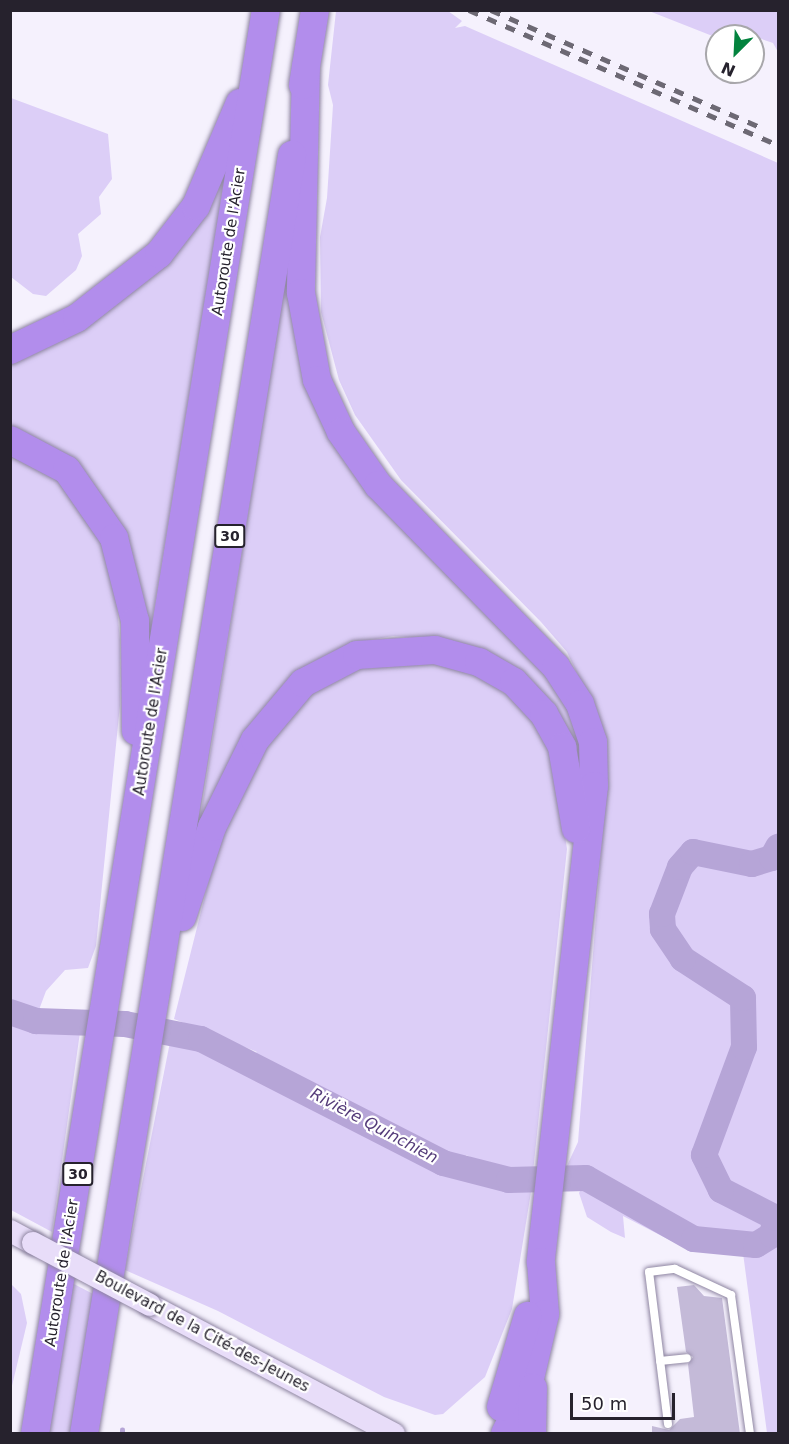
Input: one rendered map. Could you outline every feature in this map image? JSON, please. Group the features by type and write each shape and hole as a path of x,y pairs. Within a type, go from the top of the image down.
{"highway":[{"name":"Autoroute de l'Acier","path":"35,1434 266,10"},
{"name":"30","path":"84,1434 315,10"},
{"path":"10,350 104,299 174,238 210,178 259,53"},
{"path":"306,66 301,293 317,380 341,432 378,485 556,667 580,704 593,742 594,778 575,918 541,1262 502,1406 488,1434"},
{"path":"10,440 51,458 82,487 105,519 123,560 136,644 137,812"},
{"path":"153,1011 212,826 255,740 303,683 335,664 375,651 416,648 479,662 514,682 544,714 572,785 575,918"},
{"path":"532,1434 537,1358 545,1314 541,1262"},
{"path":"505,1434 537,1358"}],"main road":[{"name":"Boulevard de la Cité-des-Jeunes","path":"10,1231 394,1434"}],"lane":[{"path":"668,1424 649,1272 682,1270 728,1291 750,1434"},
{"path":"660,1361 687,1358"}],"shaded area":[{"path":"336,11 448,11 462,21 455,28 465,26 778,163 778,1433 767,1433 743,1253 687,1249 623,1216 625,1238 611,1232 587,1217 579,1193 589,1172 565,1170 578,1142 603,828 588,696 567,652 541,622 401,480 355,415 339,380 321,312 320,237 327,198 333,105 328,85"},
{"path":"649,11 778,11 778,52 773,43 765,40 765,24 705,24 705,33"},
{"path":"11,98 108,134 112,179 99,197 101,214 78,234 82,256 76,270 46,296 33,294 11,277"},
{"path":"218,181 223,181 218,218 148,645 113,513 82,471 11,430 10,359 39,346"},
{"path":"288,262 307,375 575,714 586,781 569,746 446,640 393,636 364,641 281,688 249,728 200,819"},
{"path":"10,449 66,482 113,564 120,640 120,705 96,946 88,968 65,970 46,991 33,1026 81,1025 52,1232 11,1210"},
{"path":"373,661 460,664 524,706 554,761 567,849 533,1172 506,1175 466,1155 469,1174 532,1186 512,1309 485,1377 443,1414 435,1415 384,1397 218,1311 125,1270 170,1042 193,1044 238,1065 257,1052 174,1019 222,828 251,766 305,697"},
{"path":"72,1283 97,1296 74,1433 46,1434"},
{"path":"11,1284 21,1294 27,1323 11,1390"}],"building":[{"path":"694,1285 704,1296 722,1298 740,1434 652,1434 652,1426 669,1430 680,1419 694,1417 688,1364 693,1357 686,1352 677,1287"}],"waterway":[{"name":"Rivière Quinchien","path":"10,1012 36,1021 125,1024 201,1039 443,1163 509,1180 586,1178 694,1239 756,1245 772,1235 776,1218 721,1190 704,1155 744,1047 743,998 683,959 663,929 662,914 680,867 693,852 752,864 772,858 778,847"}],"railway":[{"path":"469,10 778,145"},
{"path":"491,10 765,129"}]}
